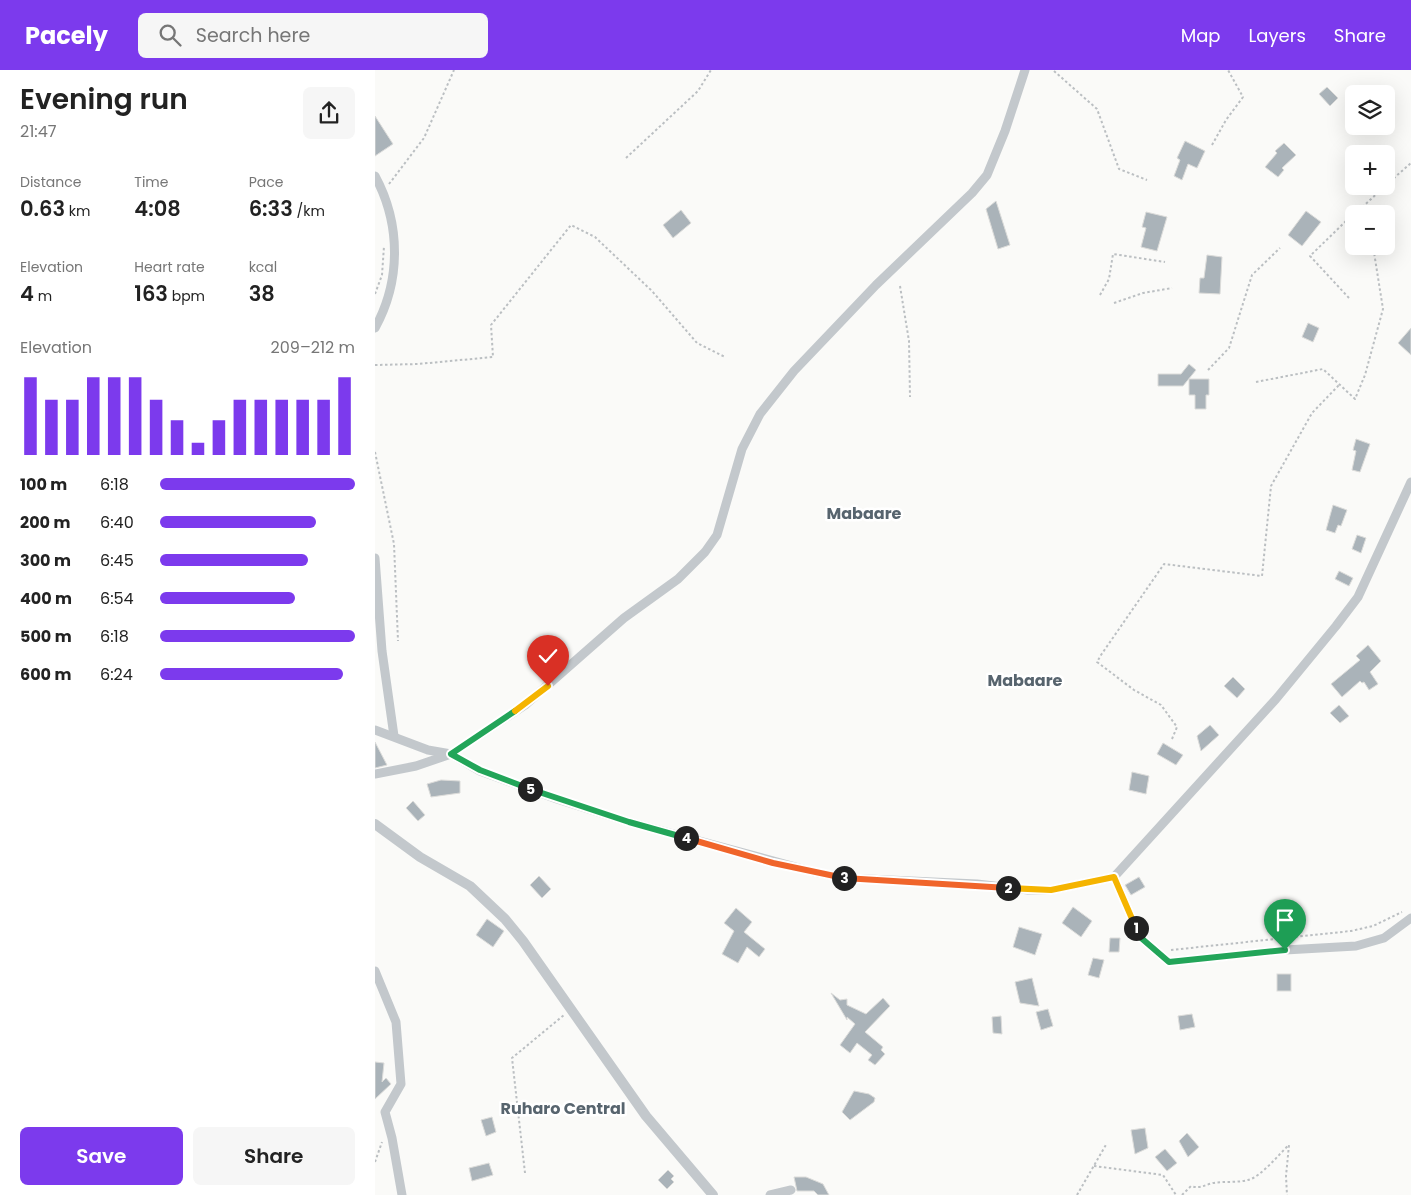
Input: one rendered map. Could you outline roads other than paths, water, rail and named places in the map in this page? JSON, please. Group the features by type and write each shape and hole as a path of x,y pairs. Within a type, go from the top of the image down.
{"street":[{"path":"375,774 415,766 451,754 525,705 624,618 678,579 705,552 717,535 742,449 760,414 793,371 876,285 972,193 987,174 1009,122 1025,70"},
{"path":"375,176 383,192 393,232 395,268 385,312 375,328"},
{"path":"375,730 428,750 451,754 480,770 566,802 629,822 814,872 846,878 977,884 1028,890 1051,890 1114,877 1276,699 1358,597 1411,482"},
{"path":"375,558 382,651 394,736"},
{"path":"375,824 393,839 470,886 485,898 523,941 646,1116 713,1195"},
{"path":"1114,877 1140,937 1169,962 1285,950 1356,946 1384,938 1411,918"},
{"path":"375,971 396,1022 401,1084 385,1112 402,1195"},
{"path":"770,1195 791,1190"}],"district":[{"name":"Mabaare","path":"864,513"},
{"name":"Mabaare","path":"1025,680"},
{"name":"Ruharo Central","path":"563,1108"}]}
